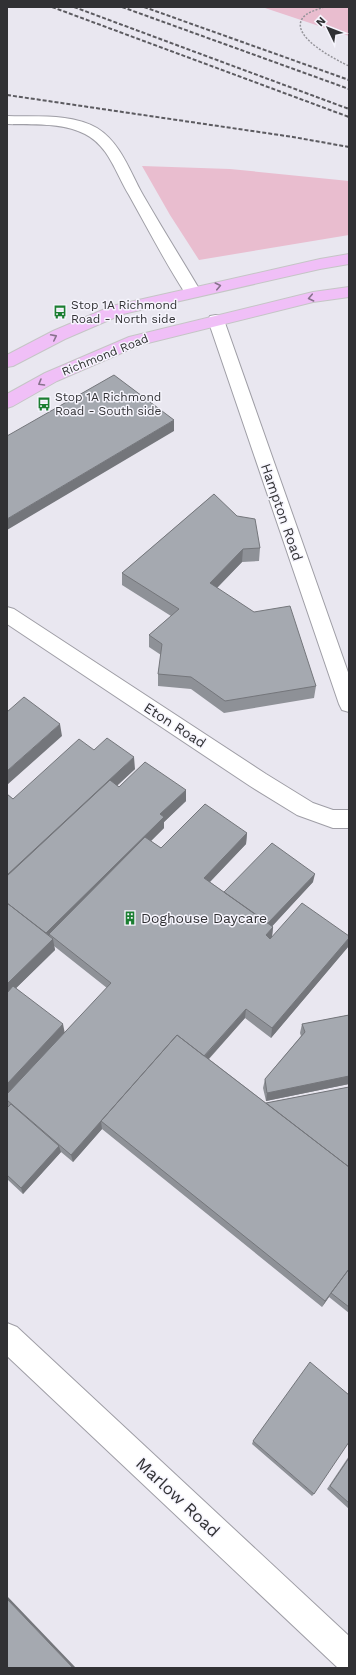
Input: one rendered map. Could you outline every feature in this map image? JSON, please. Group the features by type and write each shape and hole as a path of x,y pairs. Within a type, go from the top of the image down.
{"main road":[{"path":"7,362 59,335 118,310 193,292 349,259"},
{"path":"193,292 216,320"},
{"name":"Richmond Road","path":"7,402 51,377 134,341 313,297 349,292"}],"street":[{"path":"7,120 73,125 89,130 102,139 112,150 127,179 193,292"},
{"name":"Hampton Road","path":"216,320 349,704"},
{"name":"Eton Road","path":"7,614 258,780 305,809 333,819 349,819"},
{"name":"Marlow Road","path":"7,1337 349,1656"}],"path":[{"path":"324,7 307,15 302,19 299,26 310,41 349,66"}],"shaded area":[{"path":"262,7 349,7 349,36"},
{"path":"142,166 230,169 349,181 349,235 199,260 170,215"}],"building":[{"path":"114,375 174,420 7,519 7,436"},
{"path":"214,494 237,516 255,519 260,548 243,549 210,583 254,612 290,606 316,686 225,701 191,677 158,674 162,644 149,635 179,609 122,573"},
{"path":"24,697 60,724 7,771 7,712"},
{"path":"107,738 134,757 7,875 7,794 13,799 79,739 94,750"},
{"path":"145,762 186,790 160,814 164,817 46,933 7,903 7,876 110,780 119,787"},
{"path":"205,804 247,833 204,878 273,927 266,935 270,939 302,903 349,936 349,938 272,1028 246,1009 204,1056 177,1035 71,1155 7,1100 7,1094 111,983 49,934 145,837 161,848"},
{"path":"272,843 315,874 268,923 224,892"},
{"path":"7,903 53,939 7,984"},
{"path":"13,986 63,1024 7,1084 7,993"},
{"path":"349,1015 349,1076 267,1093 265,1079 305,1032 302,1024"},
{"path":"177,1035 349,1167 349,1269 325,1301 101,1121"},
{"path":"349,1087 349,1167 266,1103"},
{"path":"11,1104 59,1146 21,1188 7,1175 7,1108"},
{"path":"349,1269 349,1307 331,1293"},
{"path":"310,1362 349,1395 349,1442 314,1494 253,1441"},
{"path":"349,1458 349,1503 330,1486"},
{"path":"7,1599 73,1668 7,1668"}],"railway":[{"path":"52,7 349,117"},
{"path":"74,7 349,109"},
{"path":"122,7 349,89"},
{"path":"144,7 349,80"},
{"path":"7,95 293,137 349,147"}],"place":[{"name":"Stop 1A Richmond Road - North side","path":"60,312"},
{"name":"Stop 1A Richmond Road - South side","path":"44,404"},
{"name":"Doghouse Daycare","path":"130,918"}]}
